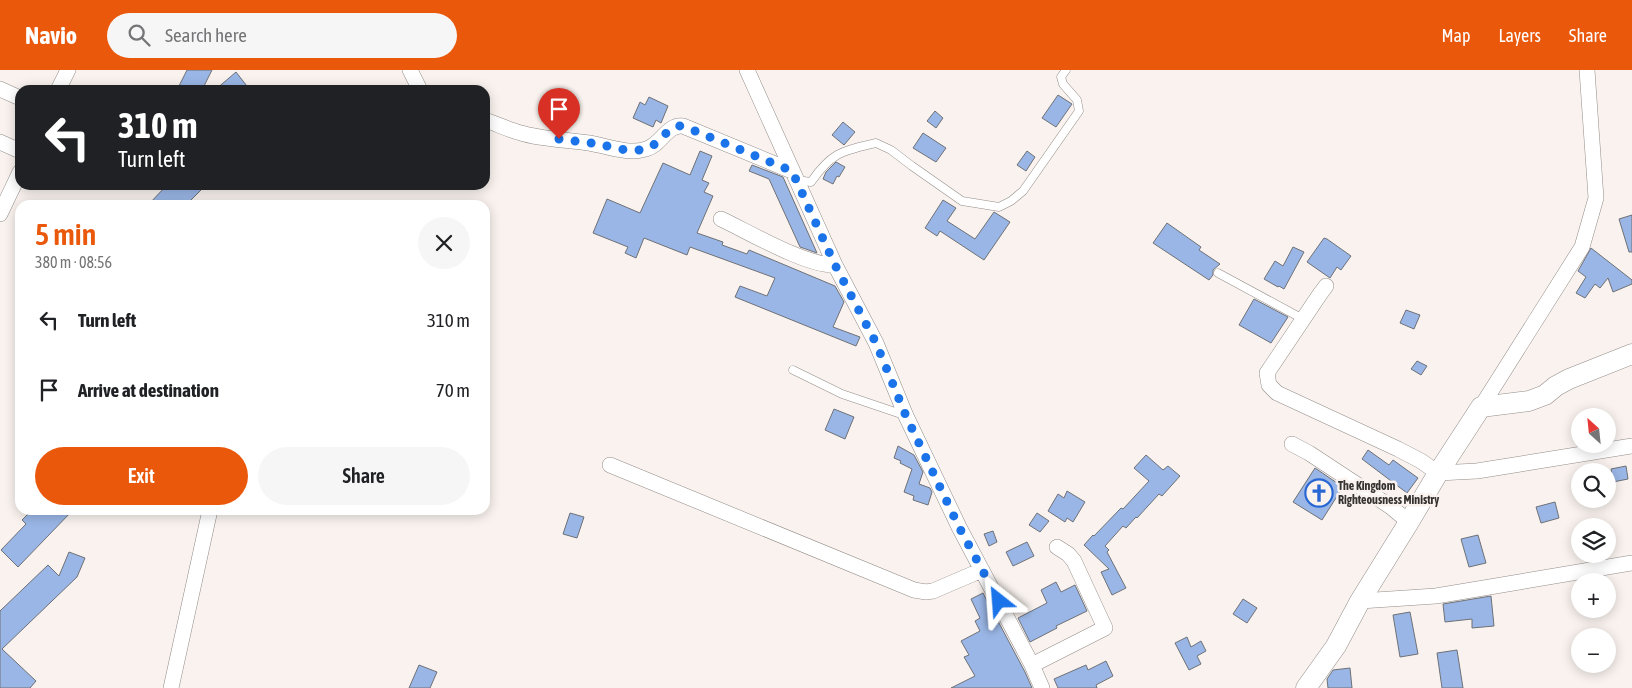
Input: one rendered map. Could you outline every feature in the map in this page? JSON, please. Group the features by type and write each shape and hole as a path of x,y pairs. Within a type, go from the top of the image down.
{"street":[{"path":"60,85 68,70"},
{"path":"410,70 418,85"},
{"path":"747,70 835,265 876,343 906,416 959,527 1032,665 1042,688"},
{"path":"1306,688 1336,646 1360,601 1438,473 1582,247 1596,198 1587,70"},
{"path":"0,89 15,96"},
{"path":"490,122 521,134 597,144 631,151 646,149 659,142 672,128 677,125 683,126 794,176"},
{"path":"0,142 15,149"},
{"path":"0,214 4,197 15,180"},
{"path":"721,219 800,257 835,265"},
{"path":"1326,286 1267,374 1269,385 1277,393 1398,449 1422,461 1438,473 1476,471 1632,446"},
{"path":"1480,407 1545,396 1556,386 1569,379 1632,354"},
{"path":"1292,444 1309,453 1391,507 1409,522"},
{"path":"610,466 914,590 932,591 982,570"},
{"path":"171,688 209,515"},
{"path":"1032,665 1106,628 1080,570 1068,554 1057,547"},
{"path":"1360,601 1436,596 1632,563"}],"lane":[{"path":"794,176 811,182 822,166 836,154 876,142 891,150 962,201 999,207 1011,201 1023,191 1079,111 1077,100 1063,84 1062,77 1066,70"},
{"path":"1218,273 1303,319"},
{"path":"792,370 842,394 906,416"}],"building":[{"path":"187,70 212,70 204,85 180,85"},
{"path":"236,72 246,85 221,85"},
{"path":"1058,95 1072,104 1056,127 1042,118"},
{"path":"649,97 668,106 661,123 656,120 653,127 633,118 640,102 645,105"},
{"path":"935,111 943,118 936,128 927,121"},
{"path":"843,122 855,132 844,145 832,135"},
{"path":"923,133 946,148 936,162 913,148"},
{"path":"700,151 712,156 702,180 709,183 704,192 713,196 697,233 723,242 722,245 747,254 749,250 835,286 844,302 833,327 860,337 856,346 735,297 740,286 767,296 775,278 690,247 687,255 644,238 636,258 625,253 628,247 593,233 607,199 640,213 663,163 690,175"},
{"path":"1027,151 1035,157 1026,171 1017,165"},
{"path":"836,162 845,167 833,184 823,179 826,172"},
{"path":"752,165 783,177 817,253 800,247 769,179 749,171"},
{"path":"162,190 201,190 191,200 153,200"},
{"path":"943,200 956,208 947,221 975,239 994,212 1010,222 984,260 940,231 937,236 925,228"},
{"path":"1632,215 1632,252 1629,252 1619,219"},
{"path":"1167,223 1201,247 1199,250 1220,264 1213,270 1213,275 1209,280 1153,243"},
{"path":"1324,238 1351,256 1341,270 1337,267 1330,278 1307,262"},
{"path":"1293,247 1304,252 1284,289 1264,279 1275,261 1283,266"},
{"path":"1591,248 1632,280 1632,284 1613,292 1608,278 1600,288 1595,284 1585,298 1576,293 1586,277 1578,271"},
{"path":"1254,299 1288,317 1271,343 1239,325"},
{"path":"1406,310 1420,315 1414,329 1400,323"},
{"path":"1417,361 1427,366 1421,375 1411,369"},
{"path":"834,409 854,417 845,439 825,430"},
{"path":"898,446 914,455 923,472 919,484 930,488 932,492 928,505 913,500 914,496 904,492 912,469 894,458"},
{"path":"1368,450 1389,465 1393,460 1418,478 1407,493 1362,459"},
{"path":"1146,455 1163,470 1168,466 1180,476 1162,496 1159,494 1126,528 1123,526 1105,546 1109,550 1107,552 1126,588 1112,595 1101,572 1109,569 1084,545 1121,508 1123,509 1149,481 1134,468"},
{"path":"1626,466 1628,479 1616,481 1616,468"},
{"name":"The Kingdom Righteousness Ministry","path":"1315,468 1343,487 1322,520 1293,502"},
{"path":"1067,491 1085,502 1073,522 1067,518 1065,522 1048,511 1058,494 1064,498"},
{"path":"1555,502 1559,518 1541,523 1536,507"},
{"path":"570,513 584,517 577,538 563,534"},
{"path":"1037,513 1049,521 1040,532 1029,525"},
{"path":"27,515 68,515 18,567 1,550 26,524 22,520"},
{"path":"993,531 997,542 989,546 984,534"},
{"path":"1478,535 1486,563 1469,567 1461,539"},
{"path":"1027,542 1034,556 1013,566 1006,552"},
{"path":"69,552 85,558 77,577 2,649 36,681 30,688 0,688 0,611 48,565 59,576"},
{"path":"1056,582 1061,592 1075,585 1087,611 1056,626 1057,628 1030,642 1018,618 1047,603 1041,590"},
{"path":"983,593 1032,688 951,688 975,676 964,657 969,655 961,641 980,631 975,621 980,618 971,599"},
{"path":"1491,596 1494,626 1472,628 1472,619 1445,622 1443,604"},
{"path":"1243,599 1257,608 1247,623 1233,614"},
{"path":"1410,612 1418,654 1400,657 1393,615"},
{"path":"1187,637 1191,647 1201,641 1206,651 1197,656 1201,664 1189,670 1175,643"},
{"path":"1457,650 1463,688 1442,688 1437,653"},
{"path":"1106,661 1113,676 1096,685 1097,688 1058,688 1054,679 1086,665 1088,670"},
{"path":"419,665 437,672 430,688 409,688"},
{"path":"1350,668 1352,688 1328,688 1327,679 1333,670"}],"place":[{"name":"The Kingdom Righteousness Ministry","path":"1319,493"}],"route":[{"path":"559,139 631,151 646,149 659,142 677,125 792,171 835,265 876,343 906,416 959,527 999,601"}]}
